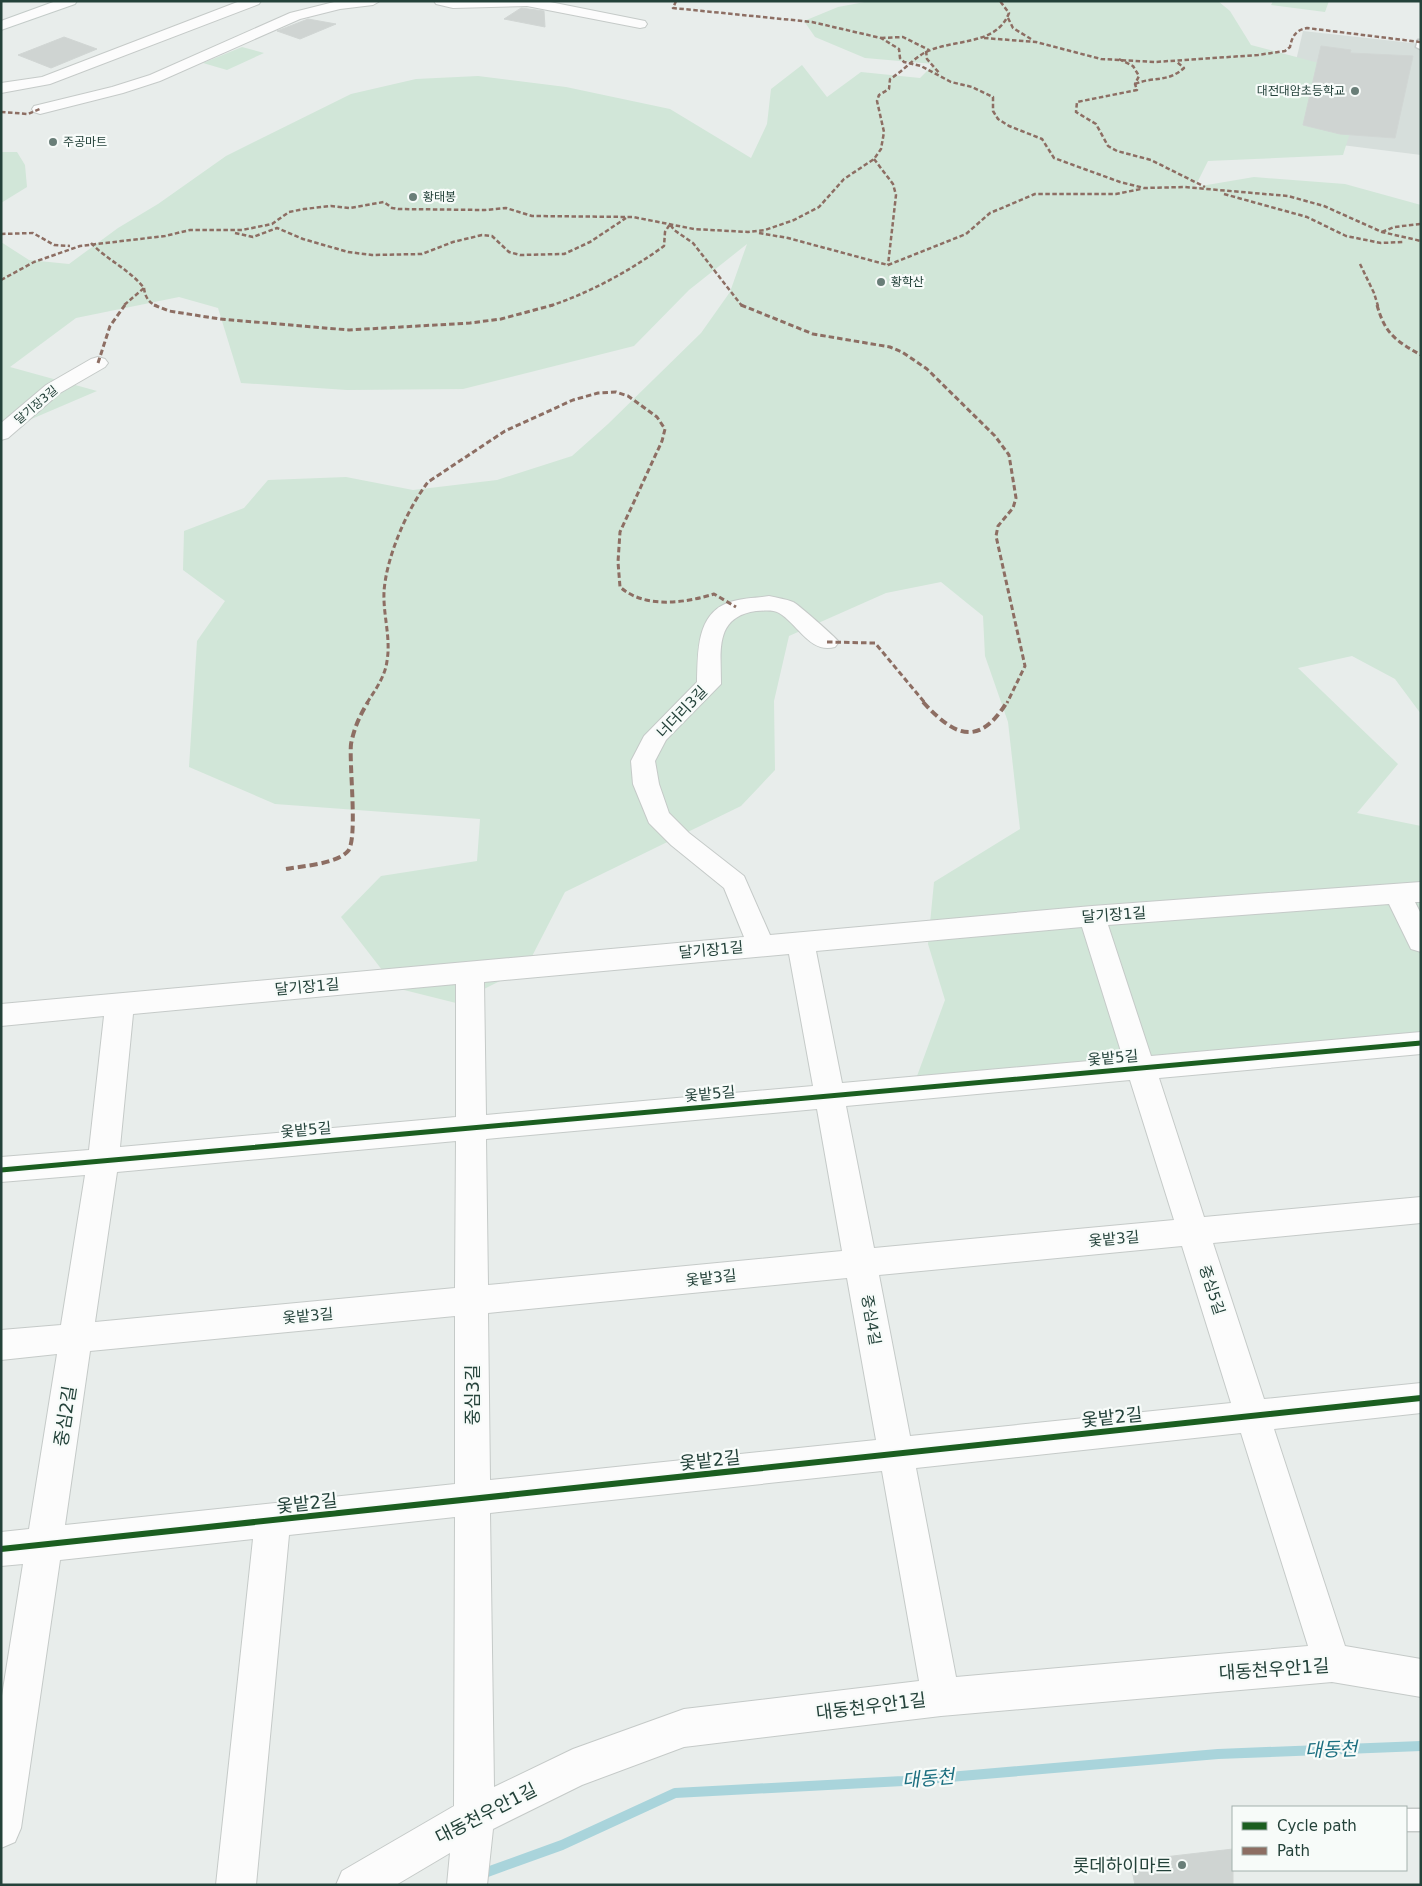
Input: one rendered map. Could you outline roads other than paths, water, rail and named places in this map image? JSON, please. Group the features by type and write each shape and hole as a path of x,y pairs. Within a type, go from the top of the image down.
{"street":[{"path":"1,26 70,1"},
{"path":"1,88 45,81 254,1"},
{"path":"123,76 285,9 317,1"},
{"path":"40,109 117,90 155,78 294,16 340,5 373,1"},
{"path":"441,1 453,4 535,2 603,7 640,24"},
{"name":"달기장3길","path":"1,434 53,389 98,363"},
{"name":"너더리3길","path":"761,946 736,883 680,839 658,817 646,784 643,761 656,736 709,684 710,641 719,618 736,607 769,603 786,607 814,633 827,642"},
{"path":"1409,893 1421,942"},
{"name":"달기장1길","path":"1,1015 1092,916 1409,893"},
{"name":"중심5길","path":"1092,916 1332,1663"},
{"name":"중심4길","path":"801,942 941,1697"},
{"name":"중심3길","path":"467,1885 474,1817 470,972"},
{"name":"중심2길","path":"1,1828 104,1160 120,1004"},
{"name":"옻밭5길","path":"1,1170 1421,1043"},
{"name":"옻밭3길","path":"1,1345 1421,1210"},
{"name":"옻밭2길","path":"1,1549 1421,1398"},
{"path":"236,1885 273,1520"},
{"name":"대동천우안1길","path":"356,1885 474,1817 573,1769 684,1728 941,1697 1332,1663 1421,1678"}],"lane":[{"path":"1407,1820 1421,1820"}],"waterway":[{"name":"대동천","path":"479,1875 562,1845 675,1793 903,1781 1218,1754 1421,1746"}],"place":[{"name":"대전대암초등학교","path":"1355,91"},
{"name":"주공마트","path":"53,142"},
{"name":"황태봉","path":"413,197"},
{"name":"황학산","path":"881,282"},
{"name":"롯데하이마트","path":"1182,1865"}]}
